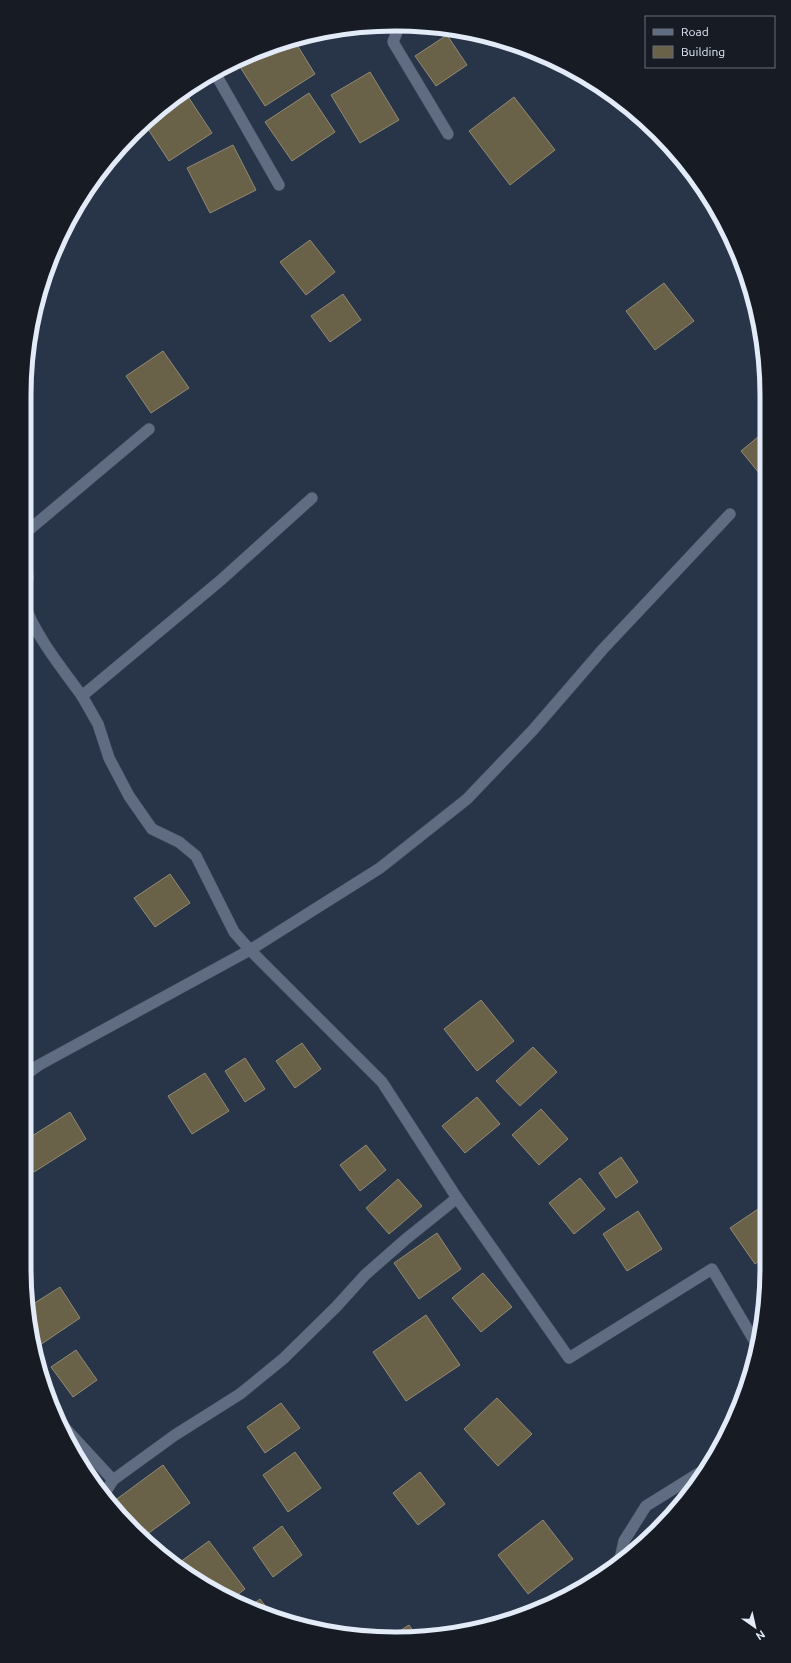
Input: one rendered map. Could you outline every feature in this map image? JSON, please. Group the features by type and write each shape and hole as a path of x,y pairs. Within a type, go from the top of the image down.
{"street":[{"path":"397,31 393,42 448,134"},
{"path":"218,78 279,185"},
{"path":"31,528 149,429"},
{"path":"82,696 221,580 312,498"},
{"path":"31,1071 39,1065 250,950 380,868 467,799 533,730 604,649 730,514"},
{"path":"31,622 54,658 82,696 98,724 109,758 129,796 152,829 179,842 196,856 234,932 250,950 382,1082 457,1198 569,1358 712,1269 753,1338"},
{"path":"107,1490 113,1480 175,1435 240,1394 270,1369 406,1238 457,1198"},
{"path":"72,1435 113,1480"},
{"path":"621,1554 624,1541 646,1506 694,1477"}],"building":[{"path":"447,35 467,65 436,86 415,56"},
{"path":"297,44 315,74 265,106 240,67 278,50"},
{"path":"370,72 399,120 360,143 331,95"},
{"path":"309,93 335,132 292,161 265,122"},
{"path":"188,96 212,133 169,161 148,128"},
{"path":"514,97 555,150 510,185 469,131"},
{"path":"233,145 256,190 210,213 187,168"},
{"path":"310,240 335,272 306,295 280,262"},
{"path":"664,283 694,321 655,350 626,311"},
{"path":"343,294 361,320 330,342 311,316"},
{"path":"163,351 189,388 151,413 126,376"},
{"path":"760,435 760,474 741,451"},
{"path":"170,874 190,903 155,927 134,898"},
{"path":"481,1000 514,1041 477,1071 444,1029"},
{"path":"302,1043 321,1069 295,1088 276,1061"},
{"path":"533,1047 557,1072 520,1106 496,1081"},
{"path":"245,1058 265,1089 245,1102 225,1071"},
{"path":"205,1073 229,1111 192,1134 168,1096"},
{"path":"477,1097 500,1124 465,1153 442,1126"},
{"path":"541,1109 568,1139 539,1165 512,1135"},
{"path":"70,1112 86,1139 34,1172 31,1167 31,1137"},
{"path":"366,1145 386,1170 360,1191 340,1165"},
{"path":"621,1157 638,1182 616,1198 599,1173"},
{"path":"580,1178 605,1209 574,1234 549,1203"},
{"path":"398,1179 422,1206 389,1234 366,1208"},
{"path":"760,1208 760,1260 755,1264 730,1228"},
{"path":"638,1211 662,1249 627,1271 603,1234"},
{"path":"437,1233 461,1269 419,1299 394,1263"},
{"path":"483,1273 512,1307 481,1332 452,1298"},
{"path":"60,1287 80,1318 39,1345 33,1304"},
{"path":"426,1315 460,1365 406,1401 373,1352"},
{"path":"76,1350 97,1380 73,1397 51,1367"},
{"path":"497,1398 532,1434 498,1466 464,1429"},
{"path":"281,1403 300,1428 265,1453 247,1427"},
{"path":"295,1452 321,1488 288,1512 263,1475"},
{"path":"163,1465 190,1503 147,1534 115,1500"},
{"path":"420,1472 445,1504 418,1525 393,1493"},
{"path":"543,1520 573,1559 528,1594 498,1555"},
{"path":"282,1526 302,1555 273,1577 253,1548"},
{"path":"209,1541 245,1589 237,1595 213,1583 180,1562"},
{"path":"260,1599 267,1609 256,1604 254,1603"},
{"path":"409,1625 413,1631 398,1632"}]}
